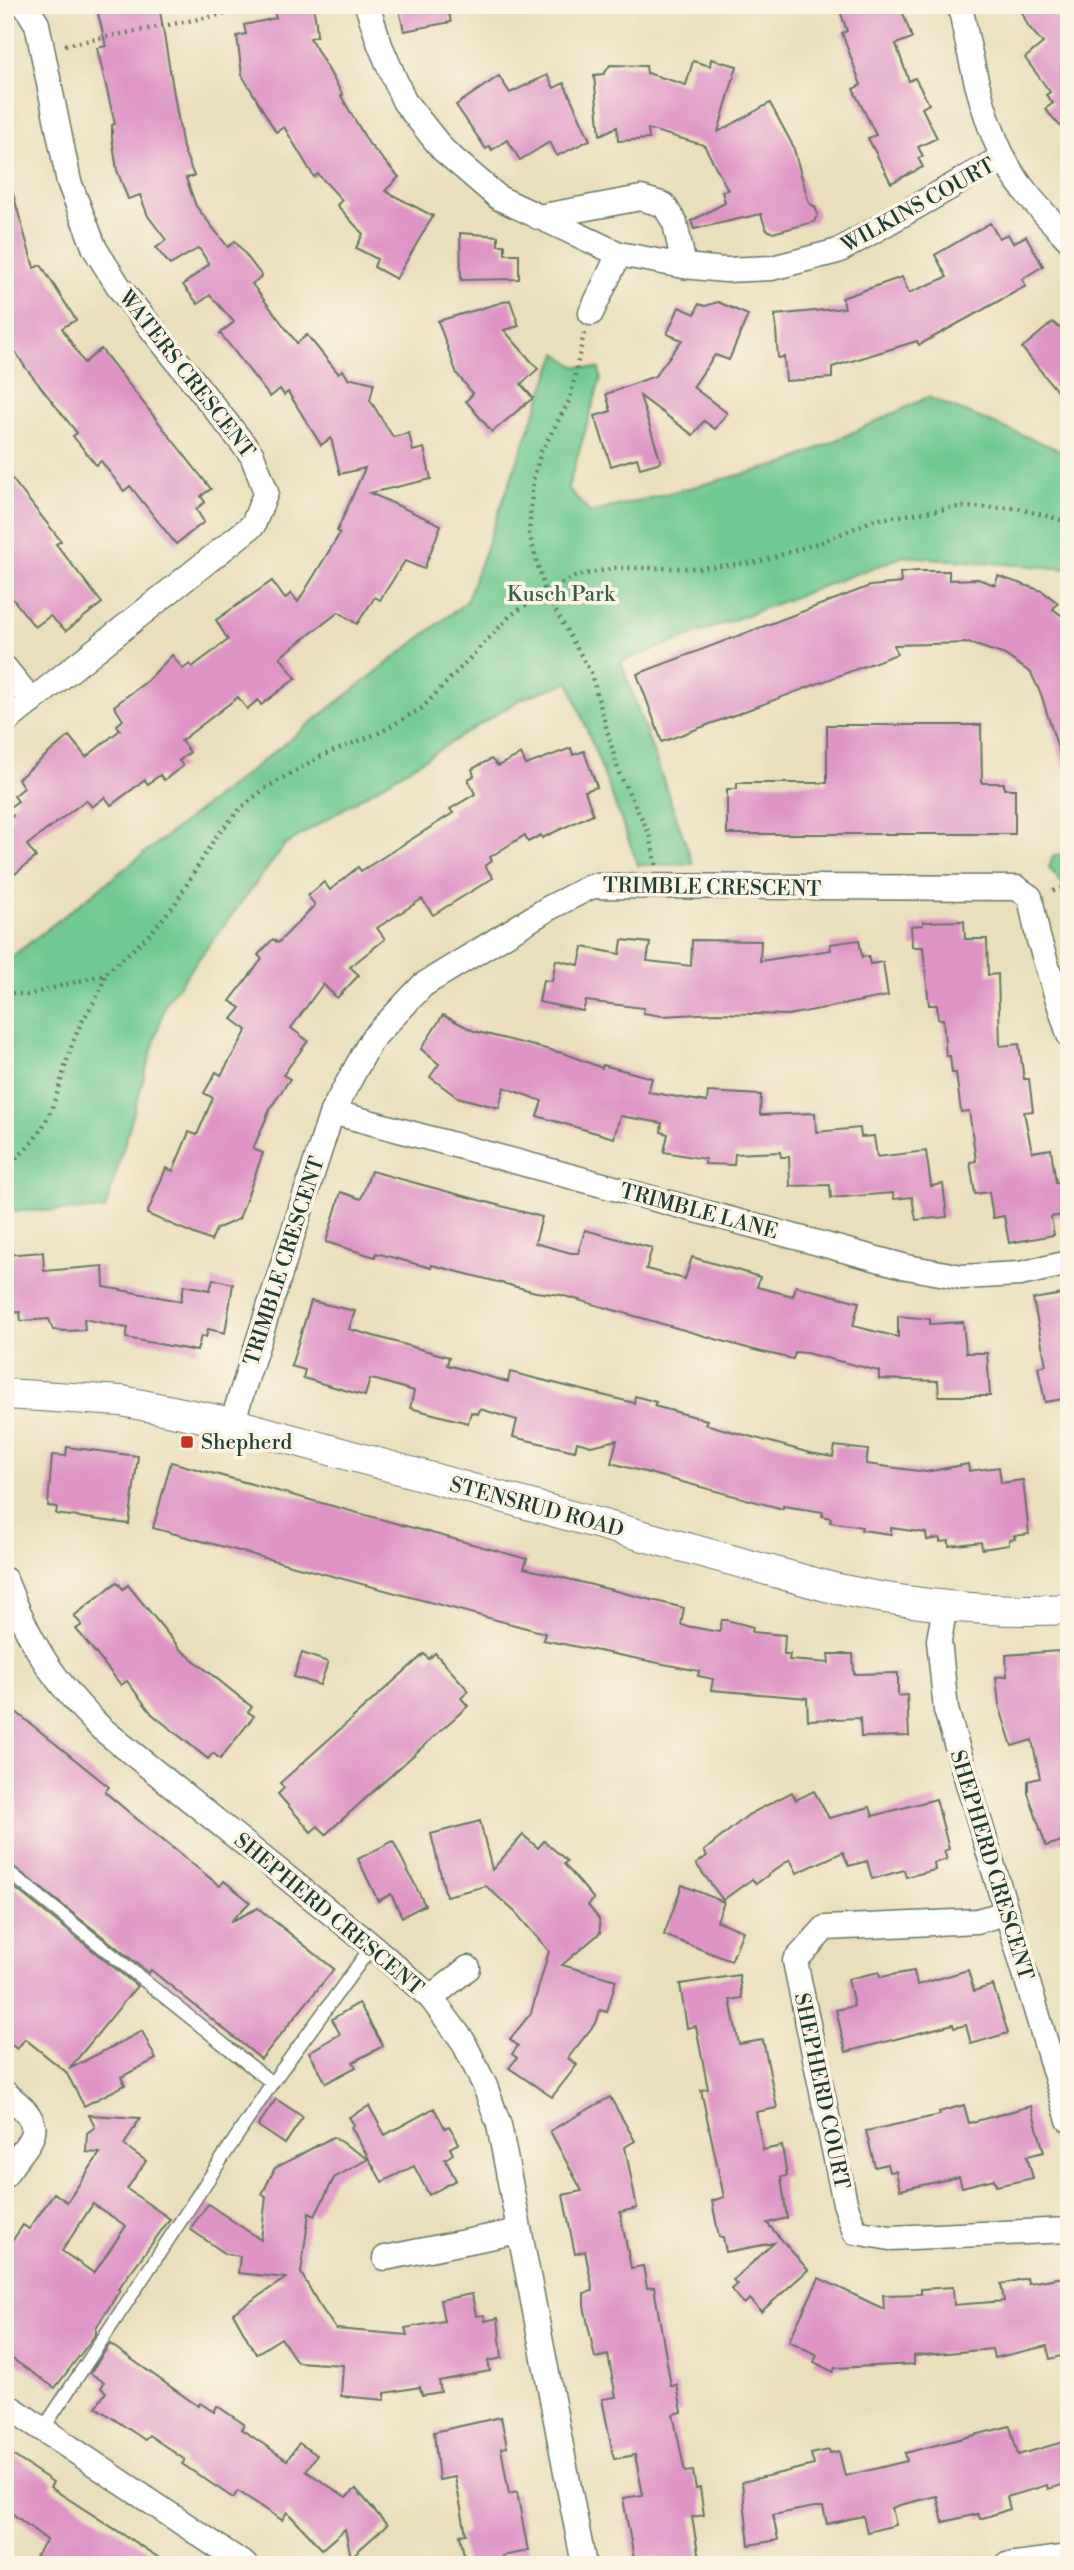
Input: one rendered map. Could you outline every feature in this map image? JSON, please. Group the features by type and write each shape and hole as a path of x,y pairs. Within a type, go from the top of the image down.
{"street":[{"name":"WATERS CRESCENT","path":"5,722 253,525 266,492 253,455 121,290 95,249 69,182 37,23 25,5"},
{"name":"WILKINS COURT","path":"367,5 380,45 404,101 443,150 499,198 619,254 684,266 725,270 772,268 838,251 1003,157"},
{"path":"960,5 972,67 1003,157 1041,210 1069,240"},
{"path":"538,216 641,198 664,205 675,223 684,266"},
{"path":"591,313 619,254"},
{"path":"5,668 32,701"},
{"name":"TRIMBLE CRESCENT","path":"232,1423 332,1112 372,1039 423,985 549,908 592,886 1017,888 1030,897 1038,937 1069,1035"},
{"name":"TRIMBLE LANE","path":"332,1112 907,1267 962,1277 1020,1274 1069,1263"},
{"name":"STENSRUD ROAD","path":"5,1394 122,1401 232,1423 833,1588 945,1607 1069,1609"},
{"name":"SHEPHERD CRESCENT","path":"5,1580 25,1630 51,1674 74,1702 102,1729 372,1946 431,1998 463,2041 485,2086 499,2125 584,2565"},
{"name":"SHEPHERD CRESCENT","path":"945,1607 939,1640 946,1710 1069,2120"},
{"name":"SHEPHERD COURT","path":"1006,1913 977,1921 825,1928 795,1961 845,2203 855,2232 890,2238 1069,2230"},
{"path":"431,1998 468,1968"},
{"path":"5,2093 27,2109 33,2124 33,2141 5,2175"},
{"path":"385,2258 519,2231"},
{"path":"5,2404 244,2565"},
{"path":"1007,2565 1069,2557"}],"lane":[{"path":"5,1870 272,2083"},
{"path":"43,2429 272,2083 372,1946"}],"path":[{"path":"65,45 271,5"},
{"path":"576,360 570,399 541,452 531,493 529,533 545,592 591,673 619,773 650,835 656,867"},
{"path":"5,992 27,995 105,974 148,936 175,904 215,838 240,809 264,789 308,763 392,727 422,708 510,615 576,576 615,568 701,568 758,562 821,542 874,520 958,507 1017,508 1069,522"},
{"path":"1058,890 1069,886"},
{"path":"5,1167 39,1135 49,1119 78,1031 102,989 105,974"}],"green space":[{"name":"Kusch Park","path":"557,353 575,366 599,369 601,378 568,488 590,513 787,463 928,397 1069,454 1069,569 904,556 621,662 693,864 638,865 569,682 521,699 285,845 166,1002 105,1210 5,1211 5,962 466,602"},
{"path":"1069,852 1069,897 1063,884 1049,868 1053,856"}],"building":[{"path":"96,5 159,5 183,148 194,176 186,178 196,206 228,247 235,241 262,276 252,284 297,343 307,335 338,373 343,370 349,380 352,378 374,383 370,400 393,437 409,433 413,451 424,448 431,479 370,493 441,525 424,569 405,561 380,600 375,597 357,624 339,612 280,657 296,678 261,705 258,700 247,709 238,697 181,741 190,752 179,761 183,766 164,780 160,775 148,784 145,780 111,805 105,797 92,807 86,800 27,845 36,857 5,882 5,818 7,821 13,816 7,809 18,801 14,796 24,788 18,779 69,736 86,757 120,730 117,725 123,720 114,706 147,681 172,655 183,669 190,664 192,667 228,640 216,620 272,581 285,599 291,593 298,602 340,533 337,531 365,468 340,474 331,438 321,445 288,392 284,395 280,389 270,397 220,333 234,322 210,295 198,304 183,285 209,264 199,248 170,265 156,248 166,240 148,216 140,195 128,199 117,170 112,138 112,125 115,124 97,48 106,46"},
{"path":"313,5 316,23 317,36 310,38 343,95 341,96 369,144 399,177 385,191 433,216 396,279 374,267 377,259 356,248 363,234 337,205 342,200 318,174 314,177 284,127 276,132 242,75 237,36 246,34 244,25 276,18 274,12"},
{"path":"398,5 447,5 451,22 404,31"},
{"path":"838,5 900,5 912,38 896,44 909,81 915,78 929,104 922,108 937,138 918,147 923,156 918,158 923,167 891,183 868,138 876,135 853,89 861,85 842,33 847,31"},
{"path":"1019,5 1069,5 1069,136 1045,109 1053,103 1046,95 1050,92 1025,58 1043,43 1028,26"},
{"path":"711,59 737,66 718,132 770,103 793,146 809,203 815,207 818,215 814,222 773,233 766,229 761,214 694,229 691,221 725,203 722,191 728,190 704,145 648,129 649,139 618,141 617,127 600,135 594,75 604,74 610,65 646,66 647,73 686,85 693,61 710,66"},
{"path":"547,75 554,88 564,83 590,140 557,156 550,142 520,160 507,140 492,150 490,146 486,149 456,105 499,76 510,93"},
{"path":"5,187 11,187 34,268 41,265 76,320 62,328 84,363 101,349 211,489 201,496 205,502 196,509 204,522 176,544 130,486 124,491 101,461 96,465 73,436 77,433 25,367 5,335"},
{"path":"990,223 999,238 1008,234 1013,243 1026,236 1043,266 1022,279 1026,286 919,345 917,341 832,367 832,378 786,381 784,357 778,358 775,315 845,308 842,298 902,277 909,293 947,277 935,255"},
{"path":"460,233 498,236 498,245 505,245 505,254 519,254 519,279 461,280"},
{"path":"510,300 519,326 504,330 538,369 521,384 533,398 492,432 466,401 473,394 457,374 438,321"},
{"path":"718,302 748,315 729,360 715,355 693,387 727,413 715,429 704,421 693,435 640,396 661,462 640,468 637,458 611,466 595,416 611,411 606,394 655,376 682,340 667,334 679,307 695,314 699,304 705,306"},
{"path":"1069,320 1069,406 1022,348 1053,322 1059,328"},
{"path":"5,470 61,541 56,544 102,603 66,631 50,616 35,627 5,589"},
{"path":"949,571 949,580 978,579 995,585 998,576 1042,591 1058,603 1053,609 1069,621 1069,767 1064,768 1041,694 1031,673 1005,655 969,643 894,645 897,654 662,742 637,674 870,586 901,583 900,573"},
{"path":"827,725 981,725 982,783 1004,783 1004,789 1015,789 1015,834 727,834 727,789 737,789 737,783 827,783"},
{"path":"571,748 573,755 584,751 597,787 585,791 593,814 542,838 541,835 528,842 525,835 490,857 492,861 485,866 493,878 433,915 422,899 377,928 385,939 350,967 359,975 337,998 323,984 291,1028 308,1041 283,1075 290,1079 271,1107 253,1149 263,1153 239,1219 216,1229 211,1241 147,1214 166,1168 173,1171 189,1132 197,1135 213,1098 204,1093 216,1072 221,1075 247,1030 232,1019 241,1008 230,1001 262,959 258,955 273,939 278,943 315,905 308,896 324,882 330,890 358,867 361,871 453,813 450,809 475,794 468,779 474,776 472,769 491,759 498,766 521,754 526,765"},
{"path":"964,921 965,939 987,939 988,975 998,974 1000,1046 1019,1044 1024,1079 1029,1079 1033,1111 1024,1112 1032,1152 1051,1149 1056,1183 1062,1181 1068,1214 1051,1217 1054,1235 1009,1243 1004,1216 993,1218 989,1192 975,1194 970,1162 976,1161 969,1111 961,1112 956,1073 952,1073 950,1056 946,1056 943,1019 938,1019 937,1005 929,1005 923,947 912,947 911,926 923,925 923,922"},
{"path":"622,940 650,943 647,961 691,966 692,940 761,941 760,961 831,950 830,944 859,940 862,957 868,956 870,964 883,962 888,996 788,1015 717,1013 662,1016 643,1013 644,1008 586,1001 583,1011 539,1002 543,980 552,981 556,960 579,965 583,947 620,954"},
{"path":"443,1015 474,1031 566,1054 602,1068 603,1065 652,1078 648,1092 707,1102 708,1092 761,1095 760,1115 815,1113 816,1132 860,1128 861,1137 874,1136 877,1157 926,1151 931,1186 943,1184 947,1217 916,1220 912,1197 894,1199 893,1193 831,1198 830,1185 790,1186 789,1157 781,1157 780,1152 735,1154 734,1165 705,1164 705,1159 664,1152 668,1134 661,1132 662,1123 620,1116 614,1138 537,1116 542,1101 504,1087 499,1108 457,1097 430,1077 439,1064 421,1049"},
{"path":"371,1171 542,1217 535,1243 571,1253 578,1253 585,1230 652,1248 646,1269 685,1279 692,1257 760,1277 757,1287 793,1296 796,1286 859,1302 853,1326 898,1337 898,1316 930,1319 930,1324 963,1322 966,1353 987,1353 990,1396 939,1396 938,1381 879,1379 879,1371 806,1353 795,1352 793,1359 754,1350 561,1295 536,1292 376,1253 375,1257 326,1242 341,1192 361,1199"},
{"path":"43,1252 44,1271 103,1266 104,1287 181,1301 184,1285 210,1290 213,1279 233,1284 225,1333 208,1329 206,1337 201,1336 197,1351 126,1338 128,1328 84,1319 85,1330 67,1331 53,1330 49,1319 21,1321 20,1312 5,1313 5,1255"},
{"path":"1069,1293 1069,1398 1045,1402 1038,1367 1046,1365 1033,1299"},
{"path":"311,1301 355,1311 349,1329 449,1357 447,1365 508,1382 510,1372 634,1403 635,1396 656,1402 654,1406 707,1420 705,1424 810,1453 833,1457 835,1446 868,1450 866,1464 926,1472 968,1464 969,1471 999,1467 1001,1483 1023,1480 1029,1534 1014,1536 1015,1539 1009,1540 1009,1545 982,1549 981,1542 949,1546 949,1541 940,1542 940,1538 927,1540 926,1533 891,1528 891,1534 861,1530 862,1527 830,1522 831,1518 822,1516 823,1512 783,1506 783,1509 611,1463 617,1440 591,1446 577,1442 575,1451 513,1437 517,1420 480,1409 478,1414 471,1412 468,1423 410,1408 414,1391 376,1380 370,1379 365,1396 303,1378 305,1370 291,1366"},
{"path":"67,1447 138,1456 129,1524 56,1514 57,1507 48,1506 52,1455 66,1456"},
{"path":"171,1462 527,1559 524,1568 684,1608 681,1625 719,1632 722,1620 727,1620 753,1627 752,1632 785,1635 784,1654 790,1654 789,1660 829,1663 828,1654 853,1654 854,1674 898,1673 898,1696 907,1695 909,1736 861,1737 860,1718 808,1720 807,1698 711,1690 713,1679 698,1676 699,1671 543,1640 545,1633 153,1528"},
{"path":"117,1582 123,1589 128,1585 180,1649 252,1707 248,1712 254,1716 220,1759 213,1753 208,1759 152,1714 127,1681 121,1685 76,1629 82,1625 74,1616"},
{"path":"1059,1651 1065,1710 1069,1709 1069,1839 1046,1846 1028,1793 1028,1781 1040,1778 1032,1740 1012,1746 999,1705 996,1677 1007,1676 1006,1655"},
{"path":"302,1653 328,1662 320,1685 294,1677"},
{"path":"435,1653 469,1691 461,1698 468,1706 326,1834 318,1826 311,1832 278,1794 284,1788 280,1783 424,1654 429,1659"},
{"path":"5,1703 109,1787 105,1792 144,1825 220,1886 224,1881 250,1902 230,1922 258,1908 334,1969 261,2059 151,1970 149,1973 5,1860"},
{"path":"814,1791 829,1818 870,1807 873,1816 936,1799 949,1849 944,1851 947,1859 934,1863 935,1870 906,1877 904,1870 872,1879 867,1861 849,1866 843,1852 797,1873 790,1859 756,1884 752,1879 723,1900 696,1864 707,1856 704,1851 748,1815 792,1792 796,1800"},
{"path":"480,1821 492,1870 523,1835 538,1848 544,1841 567,1861 564,1864 594,1899 588,1905 599,1919 600,1933 562,1965 616,1980 607,2012 600,2010 597,2021 568,2058 577,2065 552,2097 509,2068 517,2058 512,2054 518,2046 510,2039 531,2013 549,1951 515,1912 486,1886 446,1896 431,1834"},
{"path":"393,1841 425,1905 402,1917 391,1894 378,1901 358,1859"},
{"path":"5,1880 137,1986 69,2069 142,2031 156,2059 121,2077 125,2085 84,2106 66,2072 25,2039 17,2049 5,2040"},
{"path":"682,1885 724,1902 717,1921 743,1931 731,1961 664,1935"},
{"path":"968,1970 974,1991 993,1985 1008,2033 971,2044 966,2025 954,2028 953,2024 846,2052 836,2010 854,2006 848,1979 879,1972 880,1977 914,1971 917,1985"},
{"path":"739,1975 742,1998 730,2000 739,2044 763,2040 777,2108 756,2112 763,2150 782,2146 787,2176 781,2177 787,2218 767,2223 808,2270 761,2312 750,2299 744,2304 731,2289 737,2284 733,2280 774,2243 726,2252 723,2237 719,2237 712,2201 724,2197 701,2090 708,2089 696,2026 687,2028 680,1984"},
{"path":"359,2003 383,2046 353,2062 356,2067 326,2083 309,2052 340,2034 332,2019"},
{"path":"610,2097 635,2141 625,2147 637,2208 620,2212 631,2268 643,2266 647,2288 654,2287 671,2386 677,2385 682,2412 673,2414 685,2472 693,2471 696,2489 700,2488 704,2515 692,2517 700,2565 659,2565 657,2556 634,2559 623,2498 643,2495 635,2455 614,2459 602,2399 616,2397 608,2355 595,2358 584,2306 584,2293 593,2291 585,2251 575,2254 563,2195 582,2191 550,2131"},
{"path":"276,2099 303,2117 285,2144 258,2126"},
{"path":"964,2105 969,2123 1031,2106 1044,2152 1027,2156 1033,2178 996,2186 994,2179 962,2187 959,2177 900,2190 896,2171 889,2172 887,2164 875,2167 866,2131 940,2115 939,2112"},
{"path":"369,2106 385,2135 434,2108 445,2128 449,2126 459,2143 450,2148 453,2154 445,2159 456,2180 429,2195 414,2166 382,2182 351,2127 354,2125 349,2117"},
{"path":"89,2115 140,2118 124,2145 146,2161 127,2189 170,2219 118,2289 120,2290 96,2328 96,2334 55,2388 5,2354 5,2252 23,2225 29,2229 54,2193 67,2202 100,2153 86,2152 87,2133 95,2127","holes":["93,2204 126,2226 94,2273 62,2251"]},
{"path":"333,2137 368,2159 334,2178 315,2216 309,2213 301,2273 318,2303 336,2329 407,2335 405,2328 444,2321 440,2300 472,2294 476,2316 484,2315 485,2321 498,2318 502,2358 488,2361 490,2371 439,2381 441,2392 422,2395 420,2387 385,2393 385,2400 341,2396 343,2365 297,2362 281,2338 256,2354 233,2313 286,2278 238,2273 240,2256 226,2254 190,2229 208,2204 261,2240 266,2196 262,2194 275,2168"},
{"path":"1064,2277 1069,2298 1069,2354 1050,2359 1047,2346 994,2358 992,2349 914,2356 914,2364 835,2368 833,2372 814,2362 817,2355 789,2341 819,2278 884,2309 883,2295 921,2294 921,2289 953,2287 954,2305 1004,2301 1001,2284 1027,2278 1028,2283"},
{"path":"110,2344 198,2406 200,2403 214,2412 217,2406 244,2424 241,2429 287,2460 299,2443 317,2455 306,2471 346,2497 356,2489 387,2525 351,2557 345,2529 322,2549 287,2512 282,2520 238,2491 233,2498 182,2464 185,2460 149,2435 145,2440 96,2407 106,2392 101,2388 104,2382 90,2373"},
{"path":"501,2417 507,2447 501,2448 509,2494 517,2492 528,2551 502,2556 504,2565 466,2565 460,2535 466,2534 455,2477 439,2480 434,2432"},
{"path":"1010,2426 1018,2455 1063,2442 1069,2461 1069,2483 1048,2489 1047,2485 1007,2497 1010,2509 980,2519 978,2514 943,2522 937,2496 892,2508 896,2525 867,2532 863,2516 827,2524 823,2507 814,2507 773,2515 778,2540 749,2545 742,2482 814,2465 811,2454 829,2450 830,2453 839,2451 845,2476 907,2461 905,2453"},
{"path":"5,2450 53,2482 50,2487 170,2565 30,2565 47,2540 5,2508"}],"place":[{"name":"Shepherd","path":"187,1442"}]}
